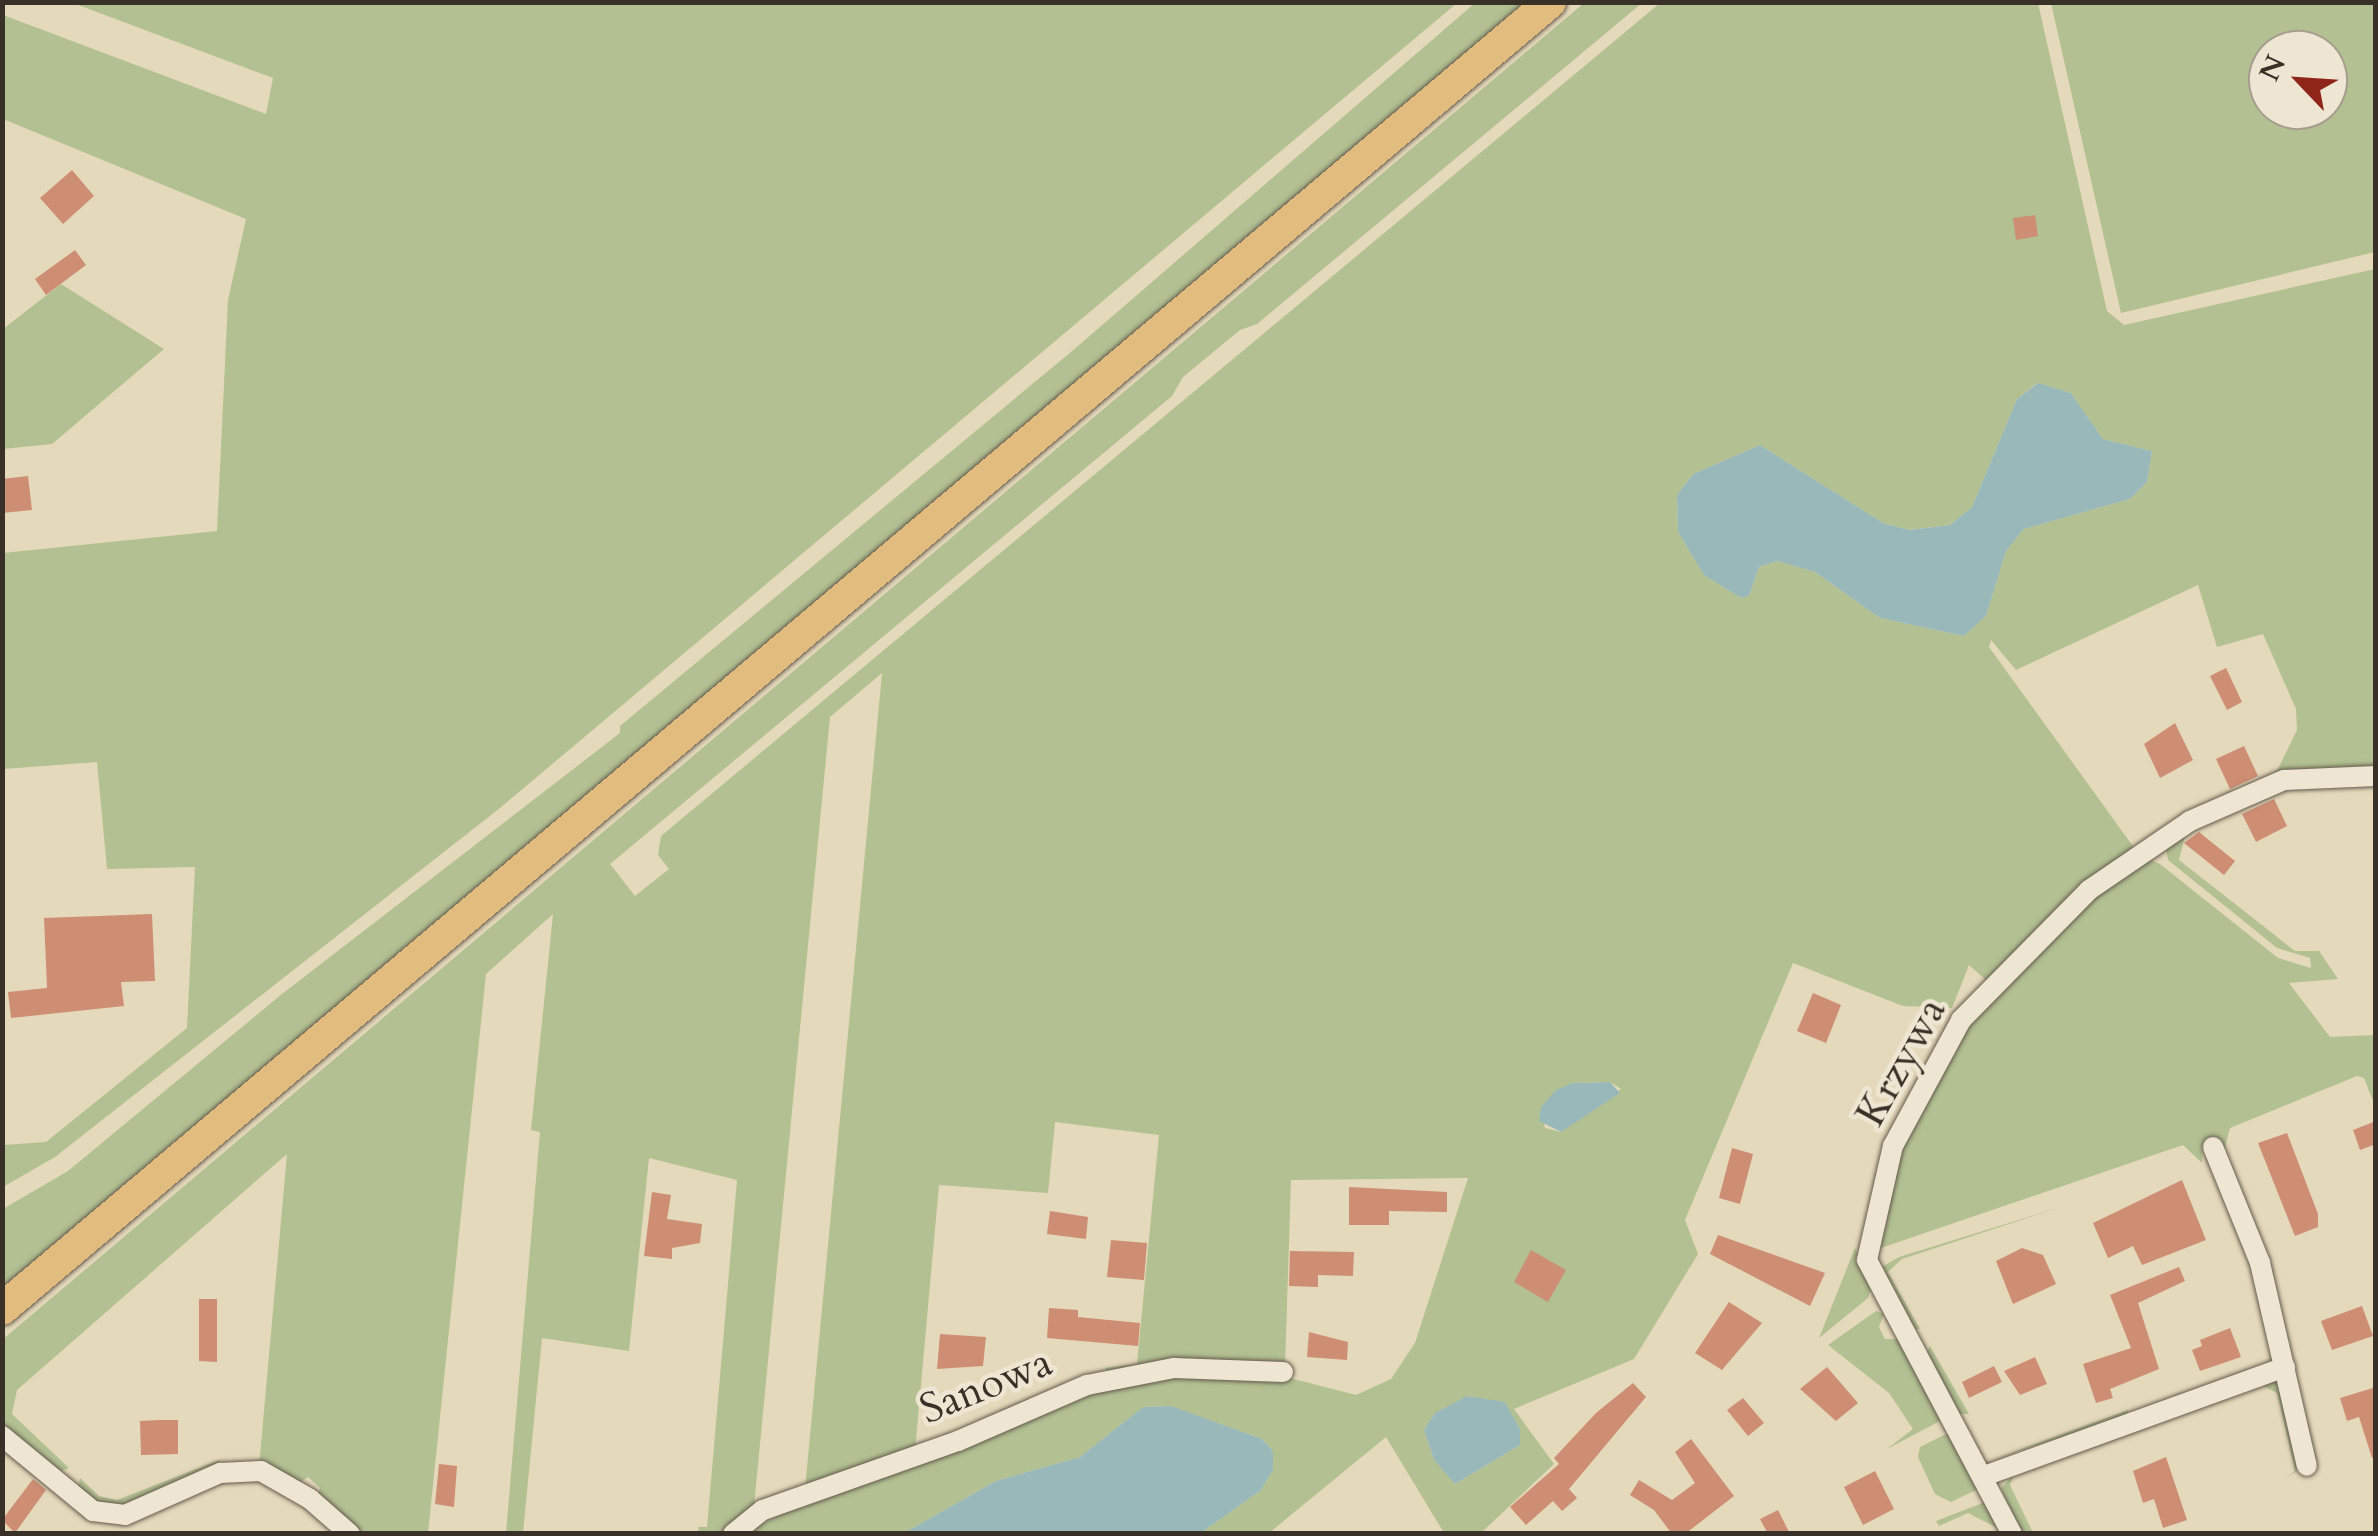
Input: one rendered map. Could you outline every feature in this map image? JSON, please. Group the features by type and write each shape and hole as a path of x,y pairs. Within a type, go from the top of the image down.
{"main road":[{"path":"2,1308 1550,2"}],"street":[{"name":"Krzywa","path":"2012,1534 1987,1475 1867,1260 1893,1146 1961,1020 2089,890 2190,821 2284,780 2376,776"},
{"path":"2213,1147 2260,1263 2307,1466"},
{"path":"1987,1475 2285,1367"},
{"name":"Sanowa","path":"734,1534 764,1510 958,1441 1086,1385 1174,1368 1283,1372"},
{"path":"2,1436 93,1511 125,1515 220,1474 261,1471 310,1499 350,1534"}],"green space":[{"path":"73,3 1457,3 500,808 55,1157 3,1187 3,1145 46,1142 187,1028 195,867 107,869 97,762 3,769 3,553 217,531 228,300 246,219 3,119 3,15 266,114 273,78"},
{"path":"1475,3 1527,3 3,1287 3,1209 68,1171 282,994 620,733 620,726 1071,352"},
{"path":"1584,3 1642,3 1257,324 1240,330 1183,377 1172,396 610,864 635,896 669,869 658,855 661,836 1660,3 2038,3 2107,311 2124,325 2375,269 2375,769 2276,778 2226,800 2275,775 2297,730 2296,709 2263,634 2217,647 2198,585 2016,670 1991,640 1989,647 2135,849 1987,981 1969,965 1952,1008 1903,1006 1793,963 1685,1220 1698,1254 1634,1359 1514,1409 1554,1464 1481,1533 1444,1533 1386,1437 1269,1533 1201,1533 1261,1490 1273,1470 1273,1451 1262,1439 1170,1406 1143,1407 1080,1457 996,1481 904,1533 743,1533 823,1494 1083,1393 1139,1378 1189,1372 1282,1376 1356,1395 1391,1379 1415,1343 1468,1178 1291,1180 1285,1367 1209,1359 1109,1374 1105,1368 1137,1364 1159,1135 1055,1122 1048,1193 939,1185 915,1451 805,1489 882,673 830,717 754,1506 727,1533 699,1533 698,1527 707,1527 737,1180 649,1158 629,1351 542,1338 523,1533 506,1533 540,1132 531,1130 553,914 486,974 428,1533 359,1533 317,1497 320,1488 308,1477 298,1484 259,1467 287,1154 17,1390 12,1414 69,1468 53,1475 3,1423 2,1340","holes":["2037,383 2071,393 2103,439 2152,451 2147,482 2130,499 2024,529 2006,551 1986,616 1964,636 1880,618 1815,572 1777,561 1759,567 1749,596 1741,598 1704,575 1678,532 1677,495 1693,474 1760,445 1883,523 1909,530 1950,525 1972,507 2017,399","1610,1082 1621,1089 1561,1132 1545,1128 1541,1107 1572,1083","1468,1396 1505,1403 1520,1429 1520,1445 1455,1484 1434,1460 1424,1430 1435,1413"]},
{"path":"2051,3 2375,3 2375,252 2121,313"},
{"path":"61,284 164,349 52,444 3,449 3,329"},
{"path":"2375,779 2277,788 2186,832 2179,860 2295,951 2319,951 2338,979 2289,983 2330,1037 2375,1035 2375,1106 2364,1078 2357,1076 2230,1128 2225,1147 2213,1141 2203,1145 2202,1163 2183,1145 1875,1250 1884,1193 1914,1114 1965,1020 2011,970 2141,856 2160,864 2278,958 2311,968 2310,958 2277,948 2168,860 2166,849 2186,829 2276,787"},
{"path":"2064,1206 1902,1259 1888,1272 1920,1329 1909,1329 1878,1269 1899,1257"},
{"path":"1855,1248 1871,1289 1868,1298 1819,1338"},
{"path":"1876,1311 1884,1314 1879,1327 1885,1339 1901,1339 1942,1412 1940,1421 1887,1449 1913,1429 1889,1393 1828,1345"},
{"path":"1930,1346 1969,1414 1959,1414 1925,1356"},
{"path":"2273,1379 2282,1383 2303,1467 2283,1480 2295,1471 2277,1393 2257,1383"},
{"path":"1029,1398 1028,1405 915,1451"},
{"path":"2128,1410 2128,1415 1994,1459"},
{"path":"1946,1434 1957,1436 1978,1489 1951,1502 1935,1494 1918,1457 1920,1447"},
{"path":"219,1460 221,1467 115,1508 77,1495 80,1478 99,1496 117,1500"},
{"path":"2014,1474 2010,1485 2033,1533 2021,1533 2001,1488"},
{"path":"1985,1502 2007,1533 1968,1513 1939,1526 1936,1521"}],"water":[{"path":"2038,383 2071,393 2103,439 2152,451 2147,482 2130,499 2024,529 2006,551 1986,616 1964,636 1880,618 1815,572 1777,561 1759,567 1749,596 1741,598 1704,575 1678,532 1677,495 1693,474 1760,445 1883,523 1909,530 1950,525 1972,507 2017,399"},
{"path":"1610,1082 1620,1093 1561,1132 1539,1121 1541,1107 1556,1090 1573,1083"},
{"path":"1467,1396 1505,1402 1520,1429 1520,1445 1455,1484 1434,1460 1424,1430 1435,1413"},
{"path":"1171,1406 1262,1439 1273,1451 1273,1470 1261,1490 1201,1533 904,1533 996,1481 1080,1457 1143,1407"}],"building":[{"path":"72,170 94,196 63,224 40,198"},
{"path":"2035,215 2038,236 2016,240 2013,218"},
{"path":"75,250 86,265 46,295 35,279"},
{"path":"28,476 32,510 2,513 2,479"},
{"path":"2226,668 2242,702 2227,710 2210,676"},
{"path":"2175,723 2193,760 2160,778 2144,744"},
{"path":"2244,746 2258,776 2230,789 2216,759"},
{"path":"2274,799 2287,826 2256,842 2242,814"},
{"path":"2199,832 2235,861 2224,875 2184,843"},
{"path":"152,914 155,981 121,982 124,1006 11,1018 8,992 47,988 44,918"},
{"path":"1813,993 1841,1005 1826,1043 1797,1031"},
{"path":"2376,1121 2376,1144 2360,1150 2353,1130"},
{"path":"2287,1133 2318,1214 2318,1227 2295,1236 2258,1143"},
{"path":"1732,1148 1753,1154 1740,1204 1719,1198"},
{"path":"2182,1180 2206,1240 2142,1265 2133,1246 2108,1258 2093,1223"},
{"path":"1349,1187 1447,1192 1447,1212 1389,1211 1389,1225 1349,1225"},
{"path":"652,1192 671,1195 667,1219 702,1224 700,1243 672,1248 672,1259 644,1256"},
{"path":"1050,1211 1088,1217 1086,1239 1047,1234"},
{"path":"1718,1235 1825,1273 1810,1306 1710,1254"},
{"path":"1111,1240 1147,1243 1144,1280 1107,1277"},
{"path":"2022,1248 2043,1255 2056,1284 2013,1304 1996,1261"},
{"path":"1531,1250 1566,1270 1548,1302 1514,1282"},
{"path":"1290,1251 1354,1252 1353,1276 1318,1275 1318,1287 1289,1286"},
{"path":"2179,1267 2185,1281 2138,1303 2159,1369 2110,1389 2113,1398 2096,1403 2083,1364 2131,1348 2110,1295"},
{"path":"199,1299 217,1299 217,1362 199,1361"},
{"path":"1729,1302 1762,1323 1722,1370 1695,1353"},
{"path":"2362,1306 2373,1336 2332,1350 2321,1321"},
{"path":"1049,1308 1078,1310 1078,1317 1140,1323 1138,1346 1047,1338"},
{"path":"2230,1328 2241,1357 2200,1371 2192,1350 2202,1346 2200,1340"},
{"path":"1309,1332 1348,1342 1347,1360 1307,1357"},
{"path":"940,1334 986,1337 983,1366 937,1369"},
{"path":"2035,1357 2047,1384 2020,1395 2004,1371"},
{"path":"1994,1366 2002,1382 1969,1398 1962,1382"},
{"path":"1827,1367 1858,1403 1836,1421 1800,1389"},
{"path":"1633,1383 1646,1397 1569,1489 1577,1498 1562,1511 1553,1501 1526,1525 1510,1507 1559,1464 1554,1458 1596,1413"},
{"path":"2376,1387 2376,1457 2372,1458 2359,1417 2347,1421 2340,1398"},
{"path":"1743,1398 1764,1423 1748,1436 1727,1410"},
{"path":"178,1420 178,1454 141,1455 140,1421"},
{"path":"1691,1439 1734,1496 1685,1534 1672,1534 1654,1510 1630,1495 1639,1480 1672,1500 1695,1483 1675,1452"},
{"path":"2166,1457 2187,1520 2163,1528 2154,1499 2143,1503 2133,1471"},
{"path":"439,1464 457,1466 454,1507 435,1504"},
{"path":"1875,1471 1894,1509 1863,1525 1844,1487"},
{"path":"33,1479 46,1490 15,1533 2,1520"},
{"path":"1778,1510 1790,1534 1768,1534 1760,1519"}]}
